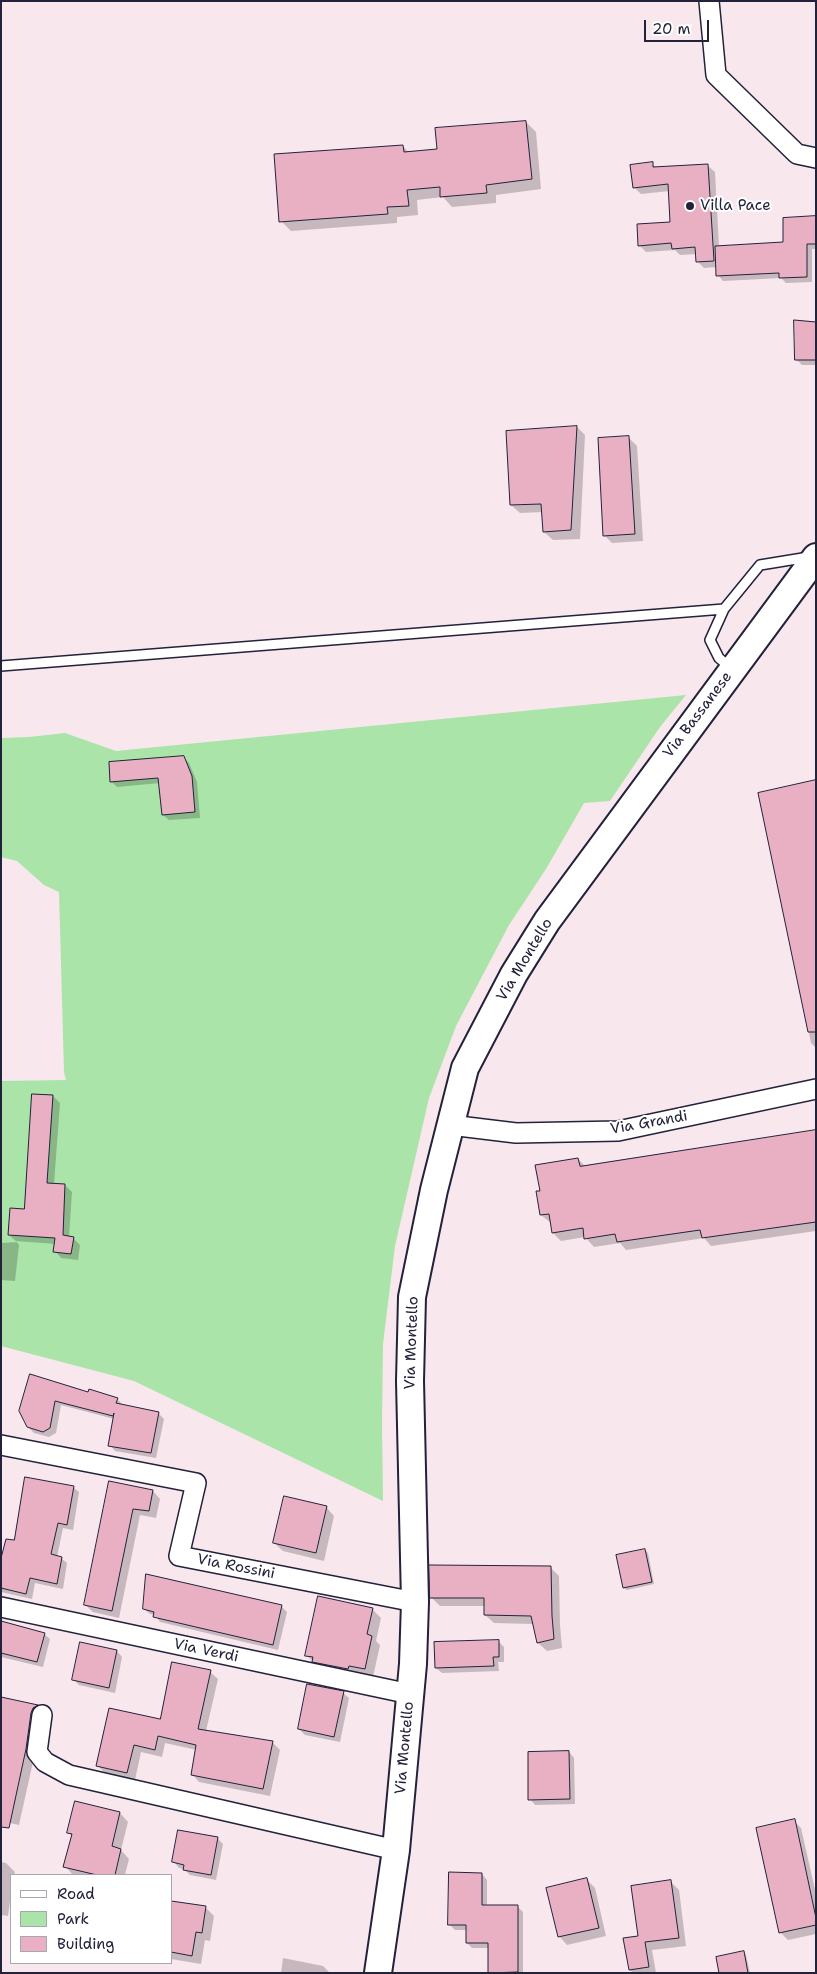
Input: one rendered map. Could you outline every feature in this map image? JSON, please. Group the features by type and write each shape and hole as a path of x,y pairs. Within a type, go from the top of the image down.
{"main road":[{"name":"Via Bassanese","path":"580,874 816,556"},
{"name":"Via Montello","path":"378,1973 396,1850 410,1694 414,1602 410,1380 412,1297 434,1190 465,1068 514,974 547,921 580,874"}],"street":[{"path":"709,1 716,75 797,154 816,158"},
{"name":"Via Grandi","path":"450,1125 516,1132 618,1131 816,1089"},
{"name":"Via Rossini","path":"1,1445 196,1483 179,1556 414,1602"},
{"name":"Via Verdi","path":"1,1607 410,1694"},
{"path":"42,1715 37,1752 45,1762 69,1775 396,1850"}],"lane":[{"path":"732,669 719,658 710,640 724,609 760,565 816,556"},
{"path":"1,666 724,609"}],"green space":[{"path":"686,695 660,727 610,801 584,803 546,869 509,925 456,1026 429,1098 395,1246 383,1344 383,1501 134,1381 1,1346 1,1081 66,1080 64,1072 59,892 44,885 17,861 1,857 1,738 65,733 116,751"}],"building":[{"path":"526,121 532,179 486,185 487,193 440,197 440,187 407,190 409,206 387,207 388,214 279,222 274,154 403,145 404,152 437,149 435,128"},
{"name":"Villa Pace","path":"653,162 653,167 708,164 714,261 696,262 695,247 672,249 671,243 638,246 637,224 670,222 668,184 633,188 630,165"},
{"path":"816,216 816,244 807,244 807,277 779,278 779,273 716,276 715,246 783,242 783,218"},
{"path":"794,320 816,322 816,360 795,360"},
{"path":"577,426 571,530 543,532 541,504 510,505 506,431"},
{"path":"629,436 635,534 603,536 598,438"},
{"path":"184,756 192,776 195,812 162,815 158,778 110,782 109,762"},
{"path":"816,780 816,1032 808,1032 758,793"},
{"path":"32,1094 53,1095 47,1183 65,1184 63,1235 74,1237 71,1254 53,1252 55,1238 8,1235 10,1208 24,1209"},
{"path":"816,1130 816,1222 702,1238 700,1230 617,1242 615,1234 584,1239 583,1228 552,1233 549,1214 540,1215 536,1191 540,1191 535,1165 578,1158 580,1166"},
{"path":"30,1374 88,1392 89,1389 118,1398 116,1403 159,1412 151,1453 108,1446 114,1413 113,1416 55,1401 50,1428 43,1432 27,1427 19,1411"},
{"path":"25,1477 74,1486 67,1525 58,1523 51,1554 62,1557 57,1584 30,1578 26,1594 1,1588 1,1558 6,1539 14,1540"},
{"path":"109,1481 153,1490 149,1511 133,1509 112,1611 84,1605"},
{"path":"284,1496 327,1506 316,1553 273,1543"},
{"path":"645,1549 652,1582 623,1588 616,1555"},
{"path":"429,1565 551,1566 554,1639 537,1643 531,1616 484,1615 484,1598 430,1598"},
{"path":"146,1574 282,1605 273,1645 153,1617 154,1612 143,1609"},
{"path":"318,1596 373,1608 367,1634 372,1636 365,1669 349,1666 348,1669 312,1662 313,1657 305,1656"},
{"path":"1,1621 45,1633 37,1662 1,1653"},
{"path":"499,1640 499,1657 493,1657 494,1666 435,1668 434,1642"},
{"path":"80,1642 117,1650 109,1688 72,1680"},
{"path":"172,1662 211,1670 198,1729 273,1741 263,1789 191,1775 196,1745 158,1736 155,1750 134,1745 127,1773 96,1766 109,1708 160,1719"},
{"path":"307,1684 344,1691 334,1737 298,1729"},
{"path":"1,1697 38,1705 33,1708 31,1713 26,1749 9,1828 1,1827"},
{"path":"569,1751 570,1799 528,1800 528,1752"},
{"path":"75,1801 120,1812 112,1846 121,1849 115,1874 93,1874 63,1867 72,1834 67,1833"},
{"path":"795,1819 816,1925 779,1933 756,1828"},
{"path":"178,1830 218,1837 211,1875 183,1870 184,1865 172,1862"},
{"path":"449,1872 482,1873 482,1905 518,1905 518,1972 488,1973 488,1943 466,1943 466,1925 448,1925"},
{"path":"587,1878 599,1928 558,1937 546,1888"},
{"path":"671,1880 679,1938 645,1942 649,1967 629,1970 623,1938 638,1936 631,1886"},
{"path":"172,1901 206,1906 202,1933 196,1932 192,1956 172,1952"},
{"path":"744,1951 748,1973 719,1973 716,1957"}],"place":[{"name":"Villa Pace","path":"690,206"}]}
